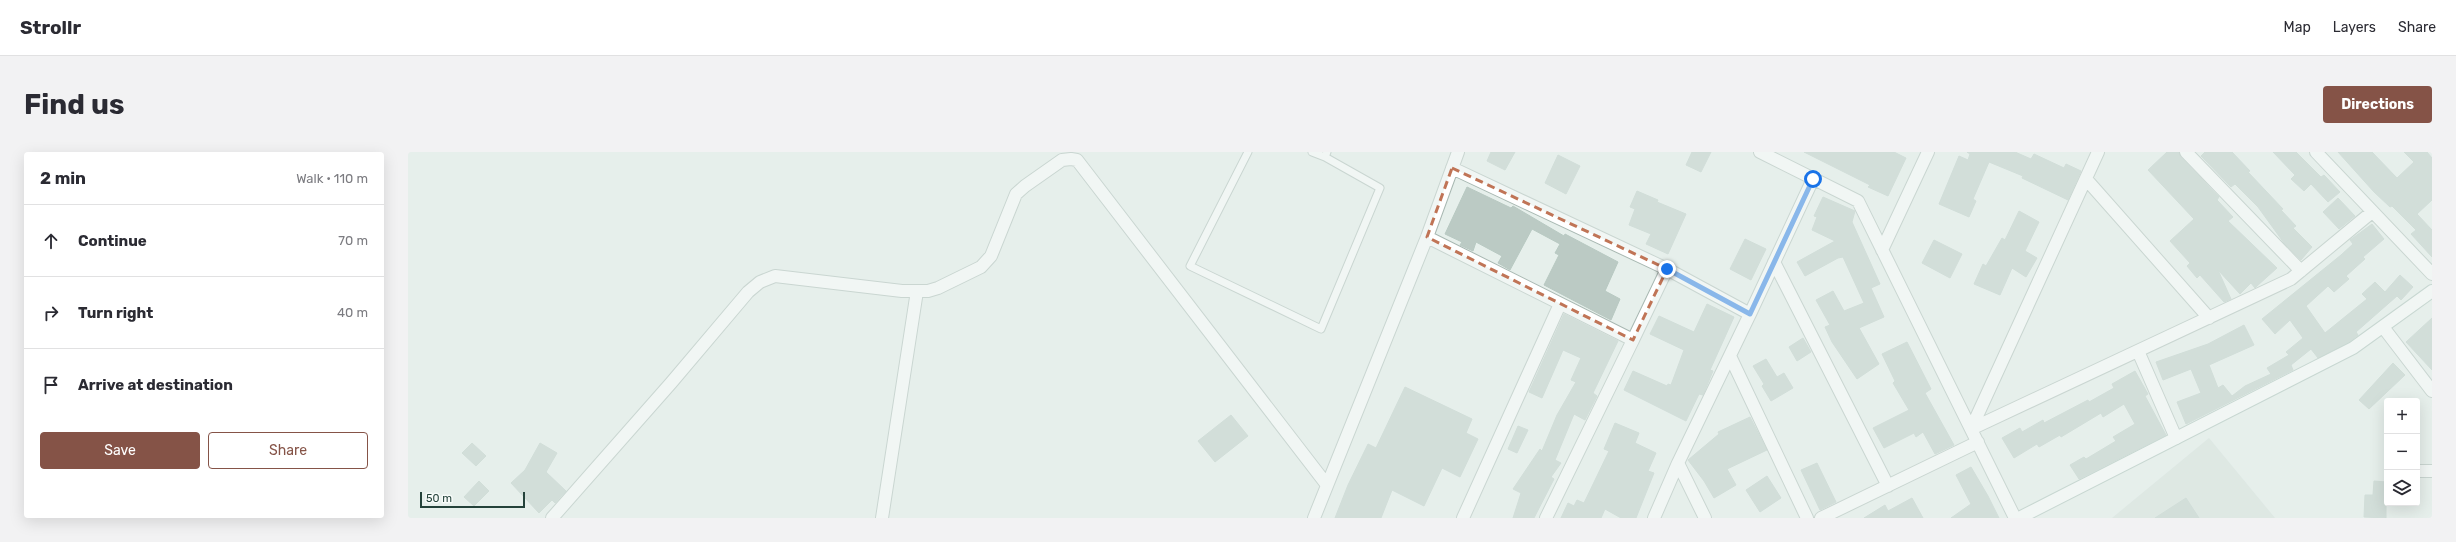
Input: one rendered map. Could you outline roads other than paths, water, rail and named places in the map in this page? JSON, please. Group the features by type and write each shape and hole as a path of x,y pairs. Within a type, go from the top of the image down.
{"street":[{"path":"1314,518 1428,237 1458,152"},
{"path":"1760,152 1858,201 2015,518"},
{"path":"1882,250 1928,152"},
{"path":"1971,429 2098,152"},
{"path":"2186,152 2301,271"},
{"path":"2316,152 2432,274"},
{"path":"552,518 671,383 748,292 760,282 775,276 917,291 938,288 982,267 991,256 1016,194 1025,186 1071,155 1077,160 1327,485"},
{"path":"1452,168 1667,269 1750,314"},
{"path":"1654,518 1678,463 1813,179"},
{"path":"2086,179 2209,318"},
{"path":"1971,429 2291,279 2372,212"},
{"path":"1428,237 1633,340"},
{"path":"1774,262 1888,486"},
{"path":"1546,518 1667,269"},
{"path":"882,518 917,291"},
{"path":"2019,518 2353,348 2432,291"},
{"path":"1463,518 1560,304"},
{"path":"2383,327 2432,391"},
{"path":"2138,351 2176,438"},
{"path":"1730,356 1807,518"},
{"path":"1822,518 1978,442"},
{"path":"1678,463 1705,518"},
{"path":"2420,471 2432,471"}],"lane":[{"path":"1248,152 1190,266 1321,329 1380,188 1326,155 1312,152"}]}
